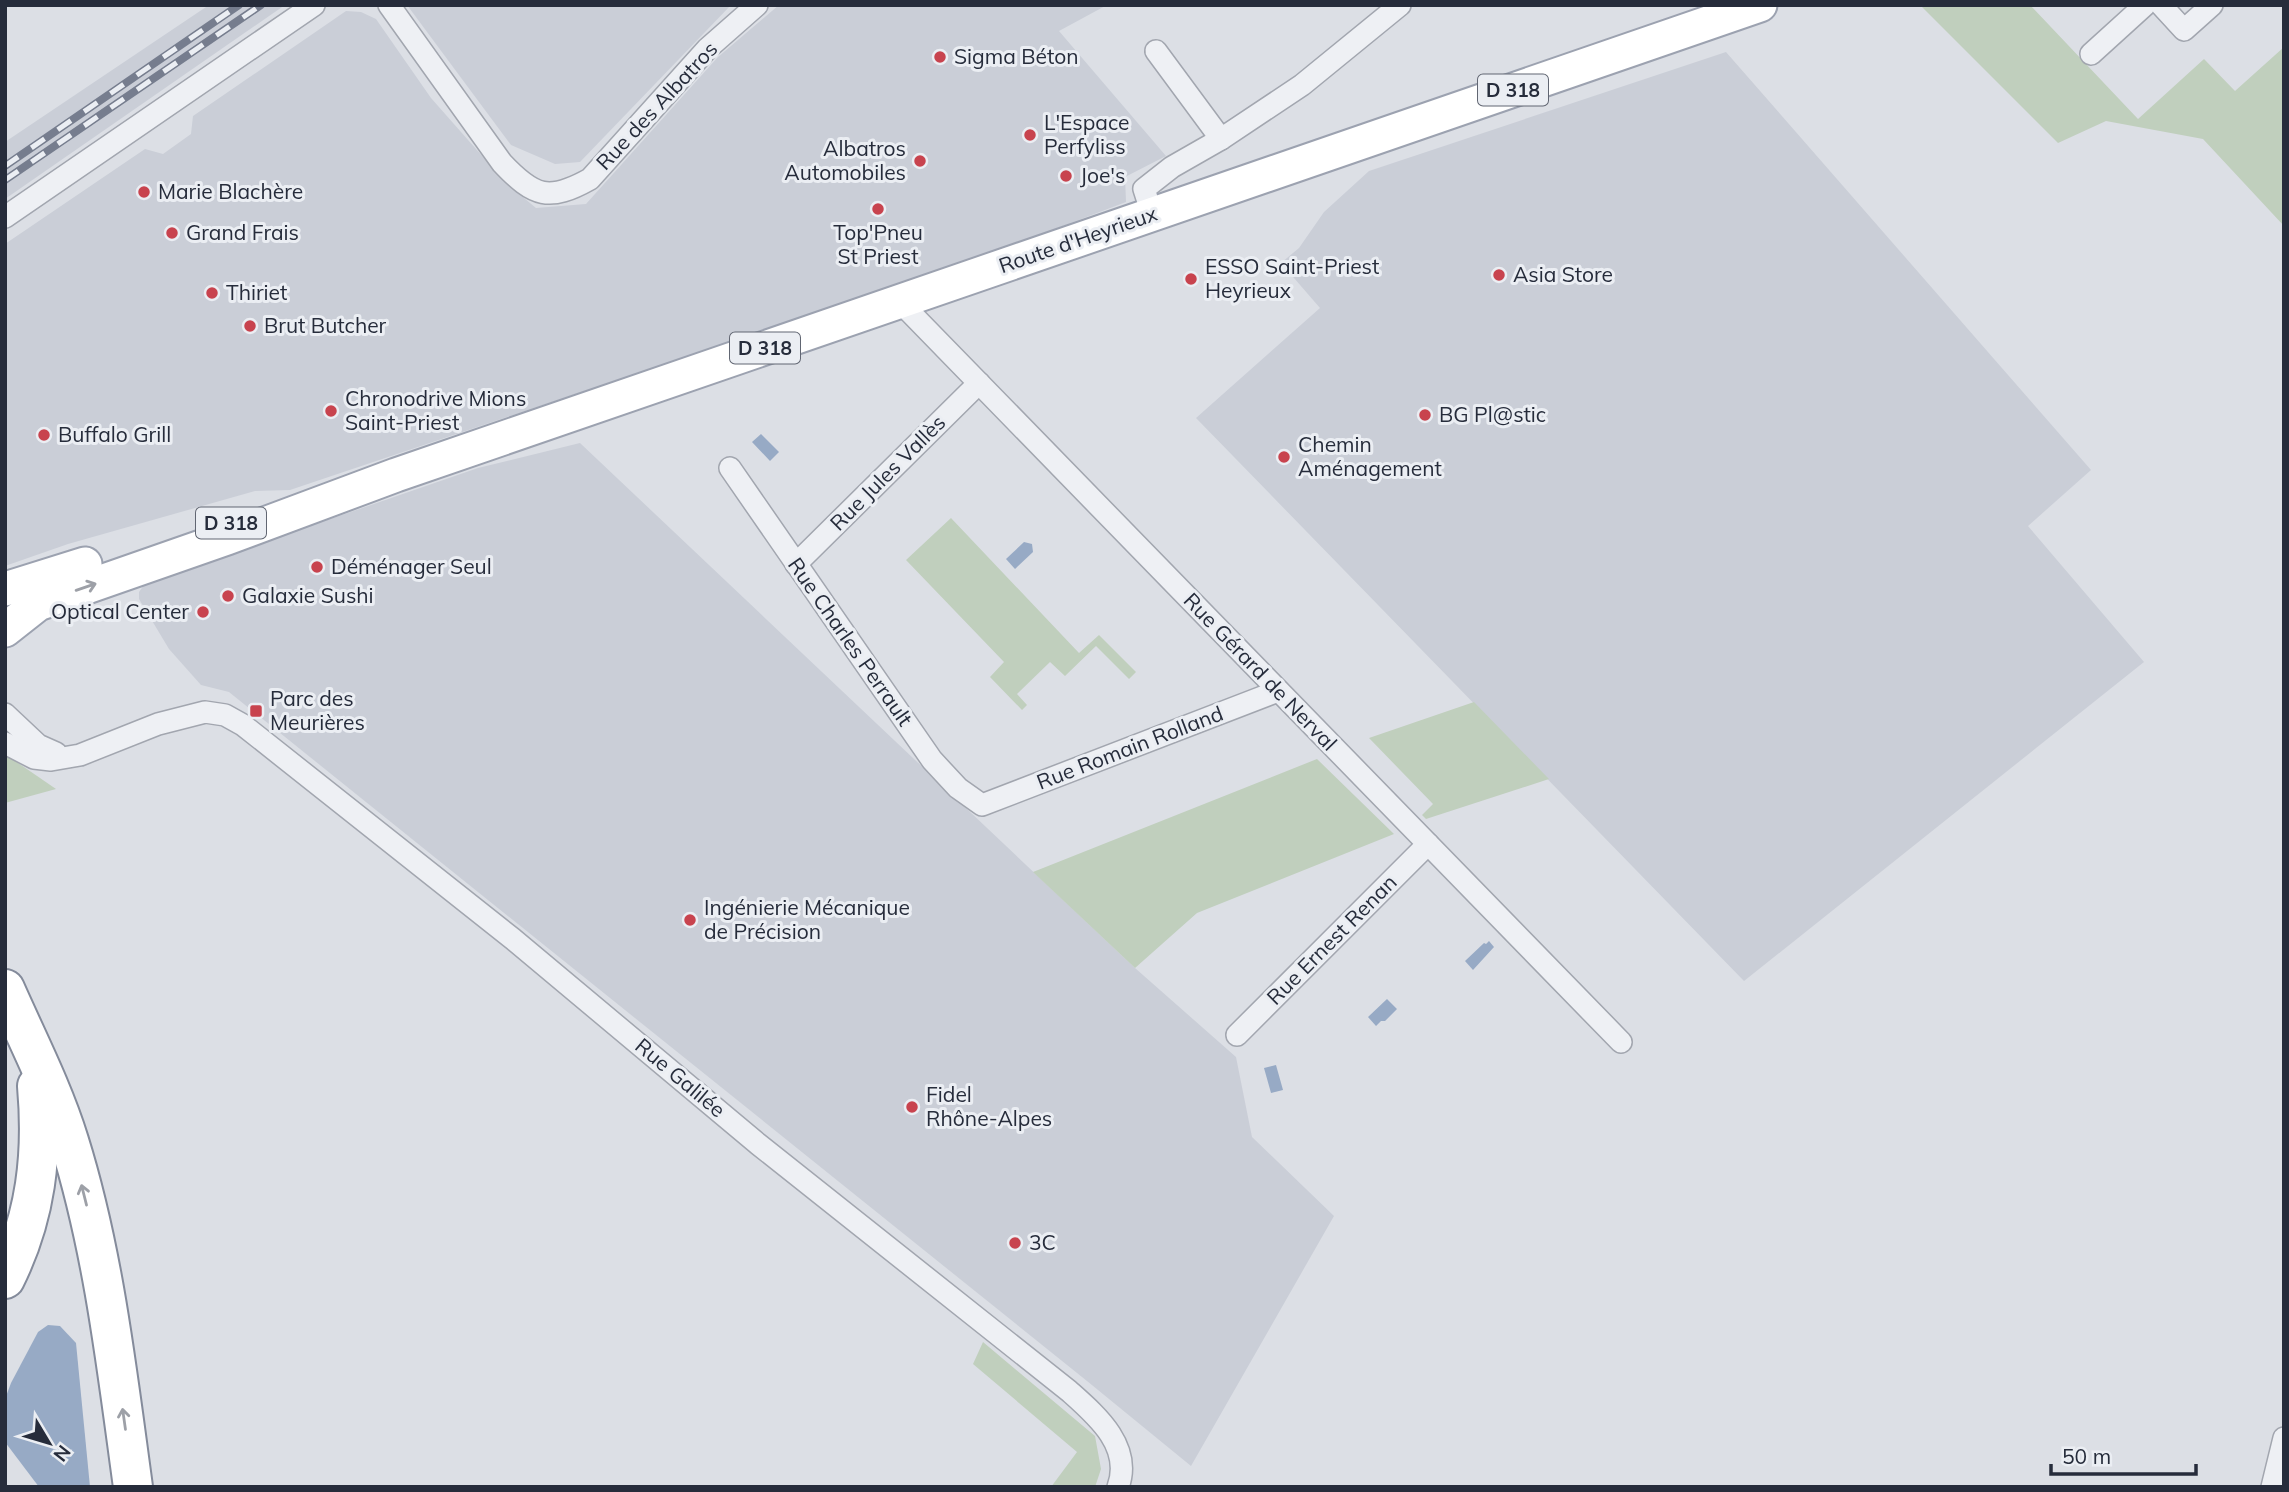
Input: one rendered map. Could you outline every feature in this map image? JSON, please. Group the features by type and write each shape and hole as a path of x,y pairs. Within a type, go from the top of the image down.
{"highway":[{"path":"5,989 40,1124 39,1167 34,1196 22,1242 5,1279"},
{"path":"5,1245 22,1186 26,1140 20,1046"},
{"path":"20,1046 56,1104 69,1140 90,1220 112,1333 133,1487"}],"main road":[{"name":"Route d'Heyrieux","path":"5,630 38,604 397,475 1760,5"},
{"name":"Route d'Heyrieux","path":"5,589 135,547 186,537 397,475"}],"street":[{"path":"5,217 314,5"},
{"name":"Rue des Albatros","path":"389,5 502,163 521,184 543,192 567,192 590,179 707,49 757,5"},
{"path":"1152,214 1144,189 1172,167 1221,139 1302,85 1400,5"},
{"path":"2091,54 2145,5"},
{"path":"2161,5 2184,30 2212,5"},
{"path":"1156,51 1221,139"},
{"name":"Rue Gérard de Nerval","path":"900,302 1621,1042"},
{"name":"Rue Jules Vallès","path":"796,564 979,383"},
{"name":"Rue Charles Perrault","path":"730,468 932,760 958,788 982,805"},
{"name":"Rue Romain Rolland","path":"982,805 1279,691"},
{"name":"Rue Galilée","path":"68,758 158,724 205,712 225,715 243,725 513,939 758,1144 1069,1391 1099,1418 1117,1443 1120,1481"},
{"path":"5,714 38,745 68,758"},
{"path":"5,743 34,758 68,758"},
{"name":"Rue Ernest Renan","path":"1237,1035 1428,844"},
{"path":"2272,1487 2284,1438"}],"shaded area":[{"path":"209,5 285,5 5,199 5,142"},
{"path":"407,5 731,5 580,162 555,164 511,145"},
{"path":"779,5 1107,5 1059,31 1166,156 1125,177 1126,202 963,264 290,490 255,491 68,544 5,566 5,244 145,149 163,154 191,134 193,116 346,11 361,12 376,19 431,98 506,183 536,208 586,204 718,57"},
{"path":"1726,52 2091,470 2028,526 2144,662 1744,981 1196,418 1320,308 1281,263 1299,248 1324,212 1369,171"},
{"name":"Parc des Meurières","path":"580,443 1135,968 1236,1057 1252,1137 1334,1216 1191,1466 229,692 201,685 169,649 139,599 139,592 144,585 258,544 478,468"}],"green space":[{"path":"1920,5 2030,5 2138,119 2204,59 2235,91 2284,47 2284,226 2203,139 2106,121 2058,143"},
{"path":"951,518 1079,653 1099,635 1136,672 1129,679 1096,646 1065,676 1050,662 1017,694 1027,705 1022,710 990,677 1004,662 906,560"},
{"path":"1474,702 1549,779 1426,819 1422,815 1433,804 1369,738"},
{"path":"5,754 56,789 5,803"},
{"path":"1317,759 1394,834 1197,913 1135,968 1033,872"},
{"path":"983,1342 1095,1436 1101,1469 1095,1487 1051,1487 1077,1452 973,1364"}],"water":[{"path":"761,434 779,452 770,461 752,442"},
{"path":"1024,542 1032,544 1033,552 1015,569 1006,559"},
{"path":"1489,941 1494,947 1473,970 1465,961"},
{"path":"1387,999 1397,1009 1376,1026 1368,1017"},
{"path":"1276,1065 1283,1090 1271,1093 1264,1068"},
{"path":"48,1325 60,1326 76,1343 90,1487 39,1487 5,1442 5,1399 38,1332"}],"railway":[{"path":"5,166 239,5"},
{"path":"5,180 261,5"}],"place":[{"name":"Sigma Béton","path":"940,57"},
{"name":"L'Espace Perfyliss","path":"1030,135"},
{"name":"Albatros Automobiles","path":"920,161"},
{"name":"Joe's","path":"1066,176"},
{"name":"Marie Blachère","path":"144,192"},
{"name":"Top'Pneu St Priest","path":"878,209"},
{"name":"Grand Frais","path":"172,233"},
{"name":"Asia Store","path":"1499,275"},
{"name":"ESSO Saint-Priest Heyrieux","path":"1191,279"},
{"name":"Thiriet","path":"212,293"},
{"name":"Brut Butcher","path":"250,326"},
{"name":"Chronodrive Mions Saint-Priest","path":"331,411"},
{"name":"BG Pl@stic","path":"1425,415"},
{"name":"Buffalo Grill","path":"44,435"},
{"name":"Chemin Aménagement","path":"1284,457"},
{"name":"Déménager Seul","path":"317,567"},
{"name":"Galaxie Sushi","path":"228,596"},
{"name":"Optical Center","path":"203,612"},
{"name":"Parc des Meurières","path":"256,711"},
{"name":"Ingénierie Mécanique de Précision","path":"690,920"},
{"name":"Fidel Rhône-Alpes","path":"912,1107"},
{"name":"3C","path":"1015,1243"}]}
